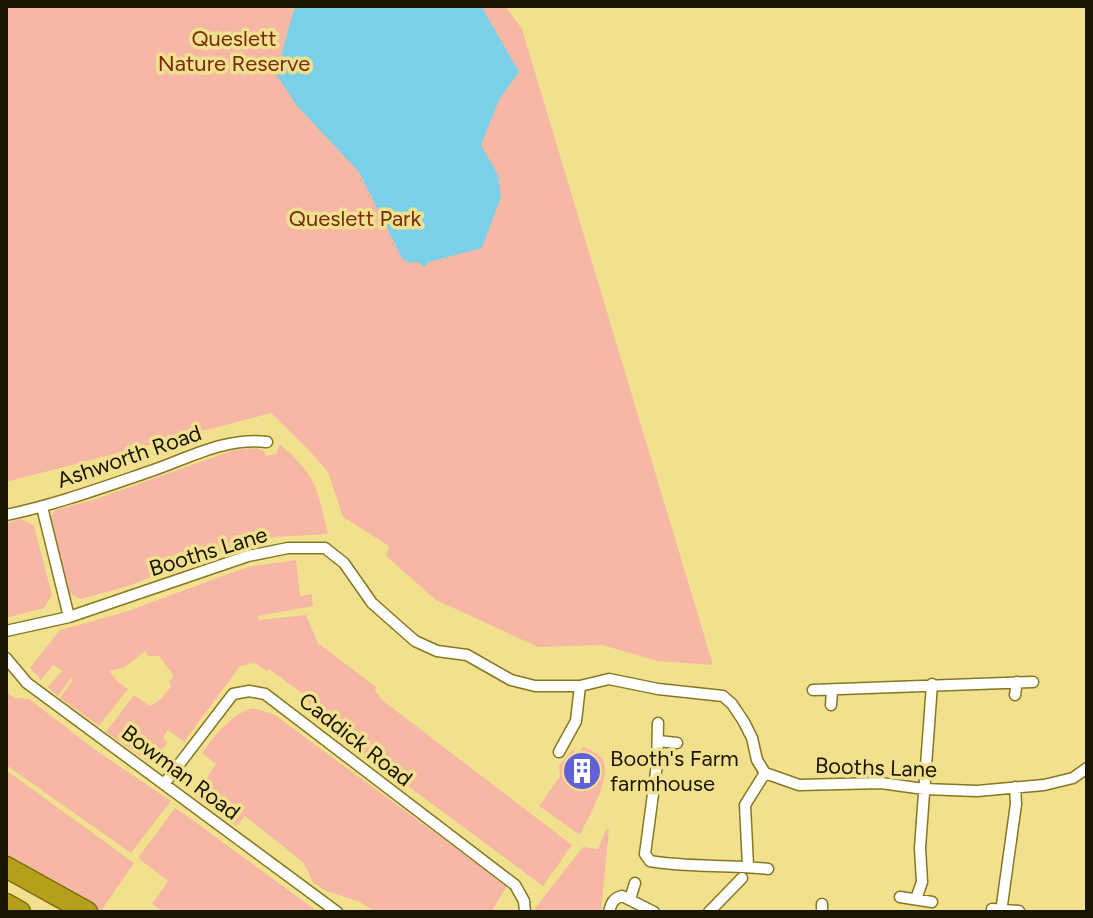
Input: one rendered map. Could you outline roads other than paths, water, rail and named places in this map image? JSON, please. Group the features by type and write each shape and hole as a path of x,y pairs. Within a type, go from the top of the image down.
{"highway":[{"path":"6,867 87,912"},
{"path":"6,904 20,912"}],"street":[{"name":"Ashworth Road","path":"6,515 42,507 212,448 234,442 267,442"},
{"path":"42,507 69,617"},
{"name":"Booths Lane","path":"6,631 69,617 248,556 288,548 325,548 344,563 372,603 415,641 437,651 467,655 511,680 535,686 580,686 609,679 658,689 723,696 744,722 757,760 765,773 799,785 881,783 924,789 977,791 1044,785 1073,778 1087,769"},
{"name":"Bowman Road","path":"6,658 27,683 337,912"},
{"path":"1015,695 1017,682"},
{"path":"813,690 1033,682"},
{"path":"916,899 922,882 920,848 932,684"},
{"path":"559,752 576,721 580,686"},
{"name":"Caddick Road","path":"164,784 233,694 249,691 265,694 515,885 524,901 525,912"},
{"path":"831,705 832,691"},
{"path":"658,723 645,854 650,861 680,866 768,869"},
{"path":"568,737 580,743"},
{"path":"658,741 677,743"},
{"path":"748,866 745,805 765,773"},
{"path":"1015,787 1016,804 998,910 1019,911"},
{"path":"709,912 742,878"},
{"path":"630,899 635,883"},
{"path":"609,912 617,897 630,899 654,912"},
{"path":"900,897 932,902"}],"water":[{"path":"295,6 481,6 519,72 499,100 481,145 498,175 501,197 482,248 429,262 424,267 418,262 403,260 359,172 297,106 276,74"}],"place":[{"name":"Booth's Farm farmhouse","path":"582,771"}],"park label":[{"name":"Queslett Nature Reserve","path":"234,50"},
{"name":"Queslett Park","path":"355,218"}]}
